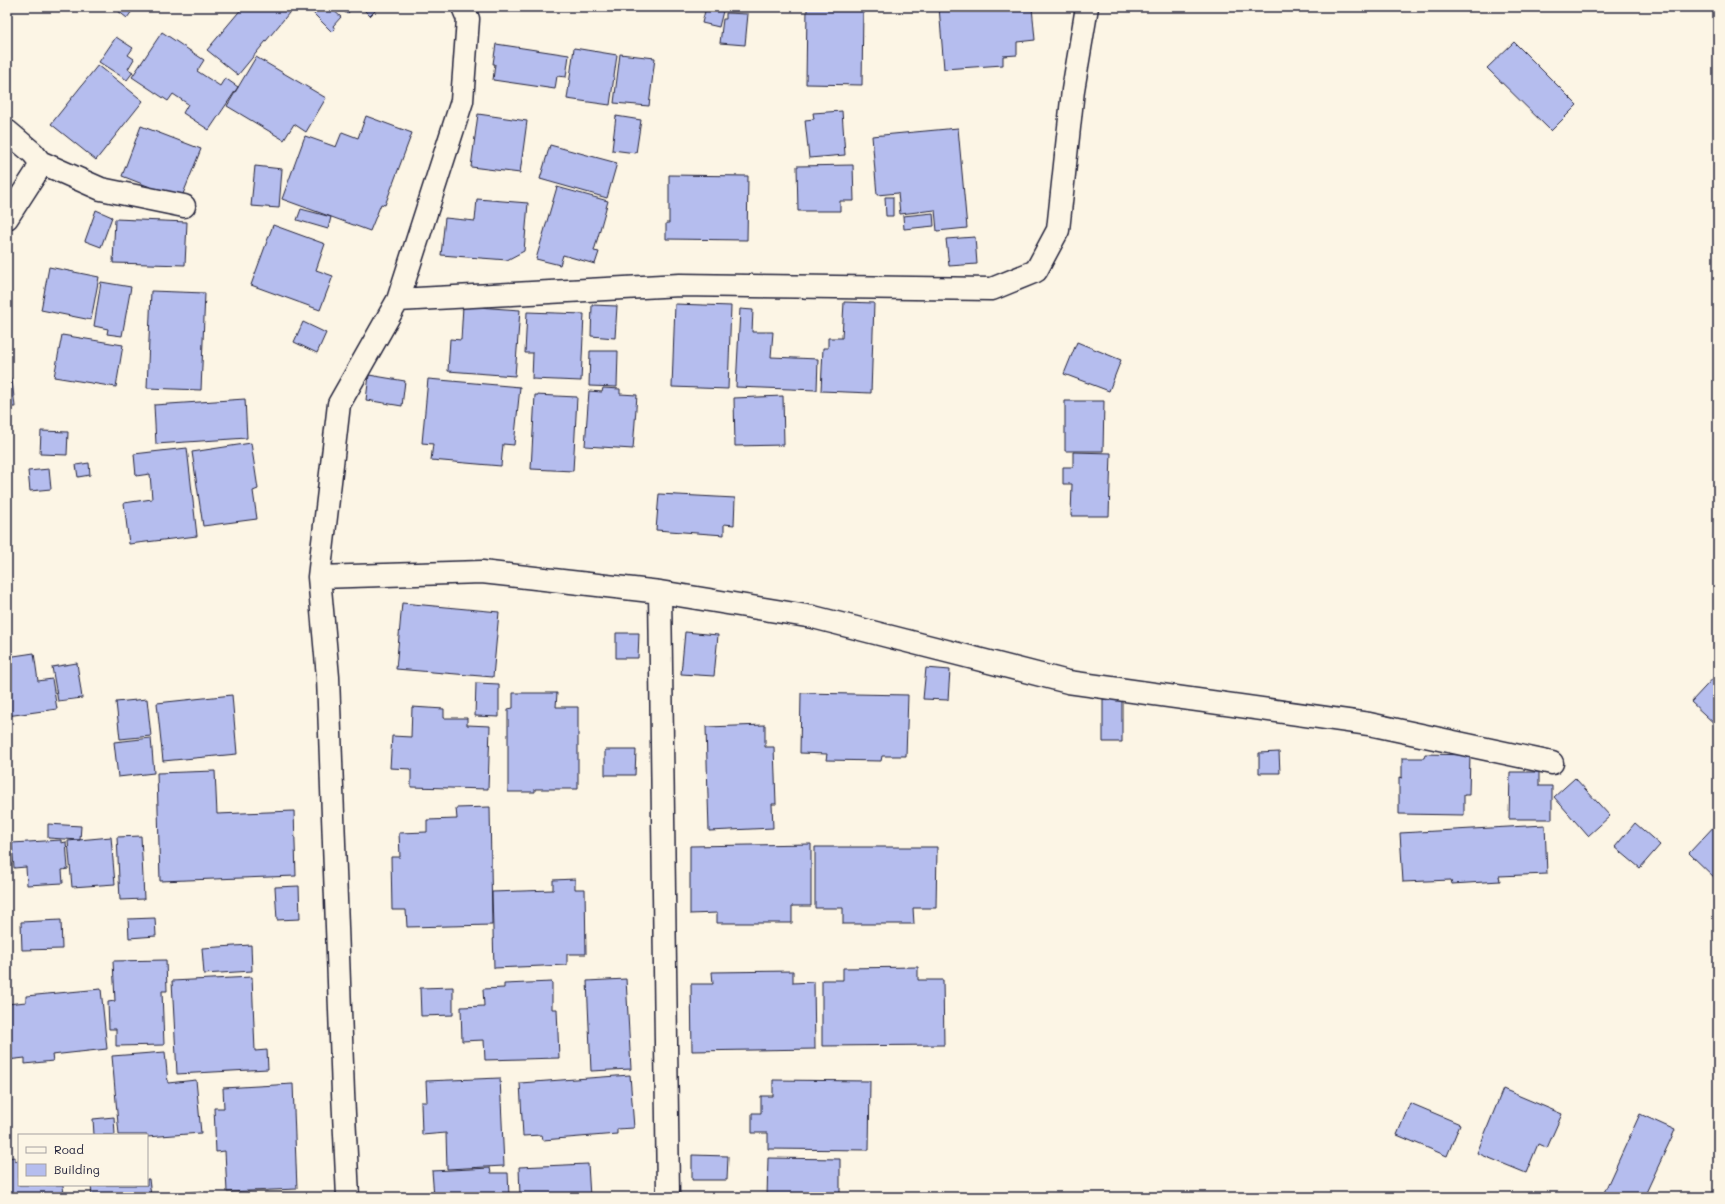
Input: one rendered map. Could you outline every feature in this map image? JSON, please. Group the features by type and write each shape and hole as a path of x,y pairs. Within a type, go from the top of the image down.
{"street":[{"path":"348,1197 328,677 319,577 339,404 398,300 462,101 468,19 463,7"},
{"path":"398,300 680,285 992,288 1036,271 1058,230 1073,90 1087,7"},
{"path":"7,131 40,162 101,189 184,206"},
{"path":"7,218 36,173 40,162"},
{"path":"319,577 482,572 660,592 813,617 1068,682 1369,724 1552,763"},
{"path":"660,592 668,1193"}],"building":[{"path":"113,7 135,7 127,18"},
{"path":"243,7 281,7 289,13 238,75 207,50"},
{"path":"307,7 334,7 332,9 341,17 333,26 335,29 332,32"},
{"path":"339,7 354,7 347,14"},
{"path":"361,7 379,7 370,16"},
{"path":"706,7 724,7 719,27 702,23"},
{"path":"807,7 863,7 862,85 806,84"},
{"path":"939,7 1032,7 1035,40 1017,42 1017,55 1003,56 1003,65 944,69"},
{"path":"726,13 748,14 745,45 720,43 723,19 726,19"},
{"path":"162,32 204,60 197,71 220,86 225,78 238,87 209,130 183,113 188,104 173,94 168,101 132,77"},
{"path":"116,37 133,48 128,55 134,59 128,69 133,72 127,80 99,62"},
{"path":"1514,42 1577,105 1551,131 1487,68"},
{"path":"496,44 569,55 566,77 557,76 555,89 493,80 495,64 493,64"},
{"path":"574,48 617,55 610,105 567,99"},
{"path":"620,54 655,58 649,106 614,103"},
{"path":"256,57 326,98 306,132 294,124 284,140 227,106"},
{"path":"98,65 143,101 96,160 51,124"},
{"path":"842,111 845,155 809,158 805,120 814,119 813,113"},
{"path":"478,114 527,121 520,173 471,167"},
{"path":"366,116 412,133 385,205 381,204 370,231 282,199 305,136 336,147 342,132 358,138"},
{"path":"616,116 641,120 636,153 612,150"},
{"path":"141,126 201,149 181,199 122,176"},
{"path":"958,128 967,228 937,231 935,210 900,214 898,193 877,195 872,136"},
{"path":"550,145 617,163 607,198 540,179"},
{"path":"853,165 854,201 840,201 840,211 798,211 797,166"},
{"path":"255,166 282,169 279,208 251,206"},
{"path":"669,175 748,176 747,240 666,239 666,223 669,223"},
{"path":"557,187 608,201 594,251 599,252 595,264 563,255 560,265 536,259"},
{"path":"885,197 893,197 893,216 886,216"},
{"path":"477,199 528,203 524,251 507,260 441,255 445,218 475,221"},
{"path":"301,209 331,217 328,229 297,220"},
{"path":"96,210 112,217 101,247 85,241"},
{"path":"933,213 934,226 904,229 903,216"},
{"path":"115,219 187,222 185,265 113,263"},
{"path":"273,225 325,244 316,270 333,276 320,310 251,285"},
{"path":"975,237 977,264 949,266 946,239"},
{"path":"49,267 99,277 91,320 41,310"},
{"path":"101,282 131,287 122,336 107,334 108,329 94,326"},
{"path":"151,291 205,293 201,390 147,388"},
{"path":"844,302 874,303 871,393 821,391 823,348 828,348 828,338 842,338"},
{"path":"675,304 731,306 728,389 672,387"},
{"path":"592,305 617,306 615,338 591,336"},
{"path":"463,306 520,310 515,376 448,371 450,339 461,340"},
{"path":"740,309 753,310 752,332 773,332 771,357 818,359 817,390 736,387"},
{"path":"527,312 584,314 581,381 532,379 533,353 525,353"},
{"path":"303,322 326,333 317,353 294,342"},
{"path":"62,335 123,345 116,387 54,377"},
{"path":"1077,342 1121,360 1109,391 1064,374"},
{"path":"590,351 618,351 617,387 589,386"},
{"path":"369,375 405,381 402,406 366,400"},
{"path":"12,379 15,407 7,407 7,380"},
{"path":"428,379 520,387 514,445 503,444 501,466 431,460 433,444 422,443"},
{"path":"603,388 620,389 620,394 637,395 633,449 585,446 589,391 602,392"},
{"path":"535,395 577,397 573,471 531,469"},
{"path":"783,396 784,445 735,446 734,398"},
{"path":"245,399 247,438 156,444 154,405"},
{"path":"1065,401 1104,401 1103,451 1065,451"},
{"path":"41,431 68,432 67,455 40,454"},
{"path":"251,443 258,489 253,491 257,519 203,526 192,452"},
{"path":"187,448 197,536 129,544 124,503 152,499 150,474 136,476 134,454"},
{"path":"1073,452 1111,453 1109,516 1071,516 1072,484 1063,484 1063,467 1073,467"},
{"path":"89,463 90,475 78,477 76,465"},
{"path":"49,469 51,489 30,491 28,471"},
{"path":"659,494 735,498 734,525 724,524 724,535 656,530"},
{"path":"402,603 499,612 493,677 396,669"},
{"path":"685,632 718,635 714,676 681,674"},
{"path":"616,633 639,633 638,658 616,658"},
{"path":"34,653 38,681 52,679 57,709 7,716 7,657"},
{"path":"77,663 82,698 58,701 52,667"},
{"path":"926,668 950,670 948,700 923,699"},
{"path":"1718,673 1718,727 1691,702"},
{"path":"476,683 499,684 499,717 475,716"},
{"path":"513,693 557,693 556,707 578,707 578,789 535,789 535,792 508,792 508,709 513,708"},
{"path":"801,693 908,695 906,756 882,756 881,761 826,760 827,754 800,753"},
{"path":"232,695 237,754 163,761 157,703"},
{"path":"147,699 151,736 120,739 116,702"},
{"path":"1103,699 1122,700 1122,742 1103,742"},
{"path":"412,707 444,709 444,718 467,718 467,725 490,726 488,789 411,787 411,769 390,768 392,736 411,737"},
{"path":"765,725 765,747 774,747 776,804 772,804 773,828 709,831 706,727"},
{"path":"151,738 154,773 118,777 114,742"},
{"path":"605,750 636,750 635,775 605,775"},
{"path":"1279,752 1280,773 1259,773 1259,753"},
{"path":"1425,754 1470,755 1469,795 1464,795 1464,815 1399,814 1399,777 1402,778 1402,758 1424,758"},
{"path":"215,771 217,814 294,811 296,876 160,881 157,773"},
{"path":"1510,772 1539,772 1539,786 1552,786 1552,819 1509,819"},
{"path":"1575,778 1610,816 1588,836 1554,797"},
{"path":"490,807 492,925 407,927 406,910 392,910 391,857 400,857 399,833 427,832 427,820 457,819 456,808"},
{"path":"1718,822 1718,881 1689,853"},
{"path":"1635,823 1660,845 1640,868 1615,847"},
{"path":"48,824 81,826 80,840 48,838"},
{"path":"1545,825 1547,874 1499,876 1500,881 1452,884 1451,880 1403,882 1400,833"},
{"path":"141,836 144,899 120,900 117,837"},
{"path":"111,837 115,884 72,887 68,841"},
{"path":"61,840 61,843 66,842 68,869 62,870 63,883 27,885 26,867 14,868 12,843"},
{"path":"811,844 811,906 792,906 792,923 717,923 717,913 690,914 690,846"},
{"path":"815,847 937,847 936,908 913,908 914,924 843,924 843,908 815,908"},
{"path":"575,879 575,889 585,889 586,954 567,954 567,965 494,968 492,892 553,890 553,880"},
{"path":"299,886 300,919 277,920 275,887"},
{"path":"155,918 156,936 129,938 128,919"},
{"path":"61,920 62,949 22,950 21,922"},
{"path":"251,945 252,971 204,974 202,948"},
{"path":"166,960 167,991 162,991 164,1045 116,1046 116,1029 109,1029 108,1002 115,1001 113,961"},
{"path":"918,967 918,980 943,980 944,1045 822,1046 822,980 843,980 843,968"},
{"path":"793,971 793,983 814,982 815,1049 692,1051 691,984 713,984 712,972"},
{"path":"252,977 255,1051 267,1050 268,1069 177,1074 172,981"},
{"path":"626,979 631,1069 591,1071 587,981"},
{"path":"552,982 552,1009 557,1009 559,1058 485,1060 484,1040 462,1041 461,1007 484,1006 483,989 504,988 504,984"},
{"path":"453,987 453,1015 421,1016 420,988"},
{"path":"101,989 107,1049 52,1055 53,1061 25,1064 25,1058 7,1060 7,1004 26,1002 26,996"},
{"path":"165,1052 168,1083 196,1080 201,1133 148,1137 148,1134 119,1134 112,1056"},
{"path":"630,1075 634,1128 617,1129 617,1134 543,1140 542,1135 523,1136 520,1083"},
{"path":"500,1078 504,1166 447,1169 446,1133 422,1135 421,1102 427,1102 426,1081"},
{"path":"773,1080 870,1081 869,1150 768,1149 768,1133 752,1133 752,1113 761,1113 761,1096 773,1096"},
{"path":"293,1084 297,1189 227,1192 225,1151 216,1152 214,1108 224,1108 223,1088"},
{"path":"1503,1089 1562,1114 1547,1148 1538,1144 1526,1173 1477,1153"},
{"path":"1410,1103 1460,1124 1447,1156 1397,1135"},
{"path":"1640,1114 1675,1130 1644,1197 1602,1197"},
{"path":"114,1117 115,1134 94,1134 93,1119"},
{"path":"692,1155 728,1156 727,1180 692,1180"},
{"path":"15,1157 15,1161 18,1160 18,1186 63,1186 64,1197 7,1197 7,1158"},
{"path":"768,1158 840,1159 840,1197 767,1197"},
{"path":"588,1164 590,1197 520,1197 519,1167"},
{"path":"490,1168 491,1173 508,1173 509,1197 434,1197 432,1171"},
{"path":"149,1179 151,1196 202,1191 203,1197 92,1197 91,1186 148,1186"}]}
